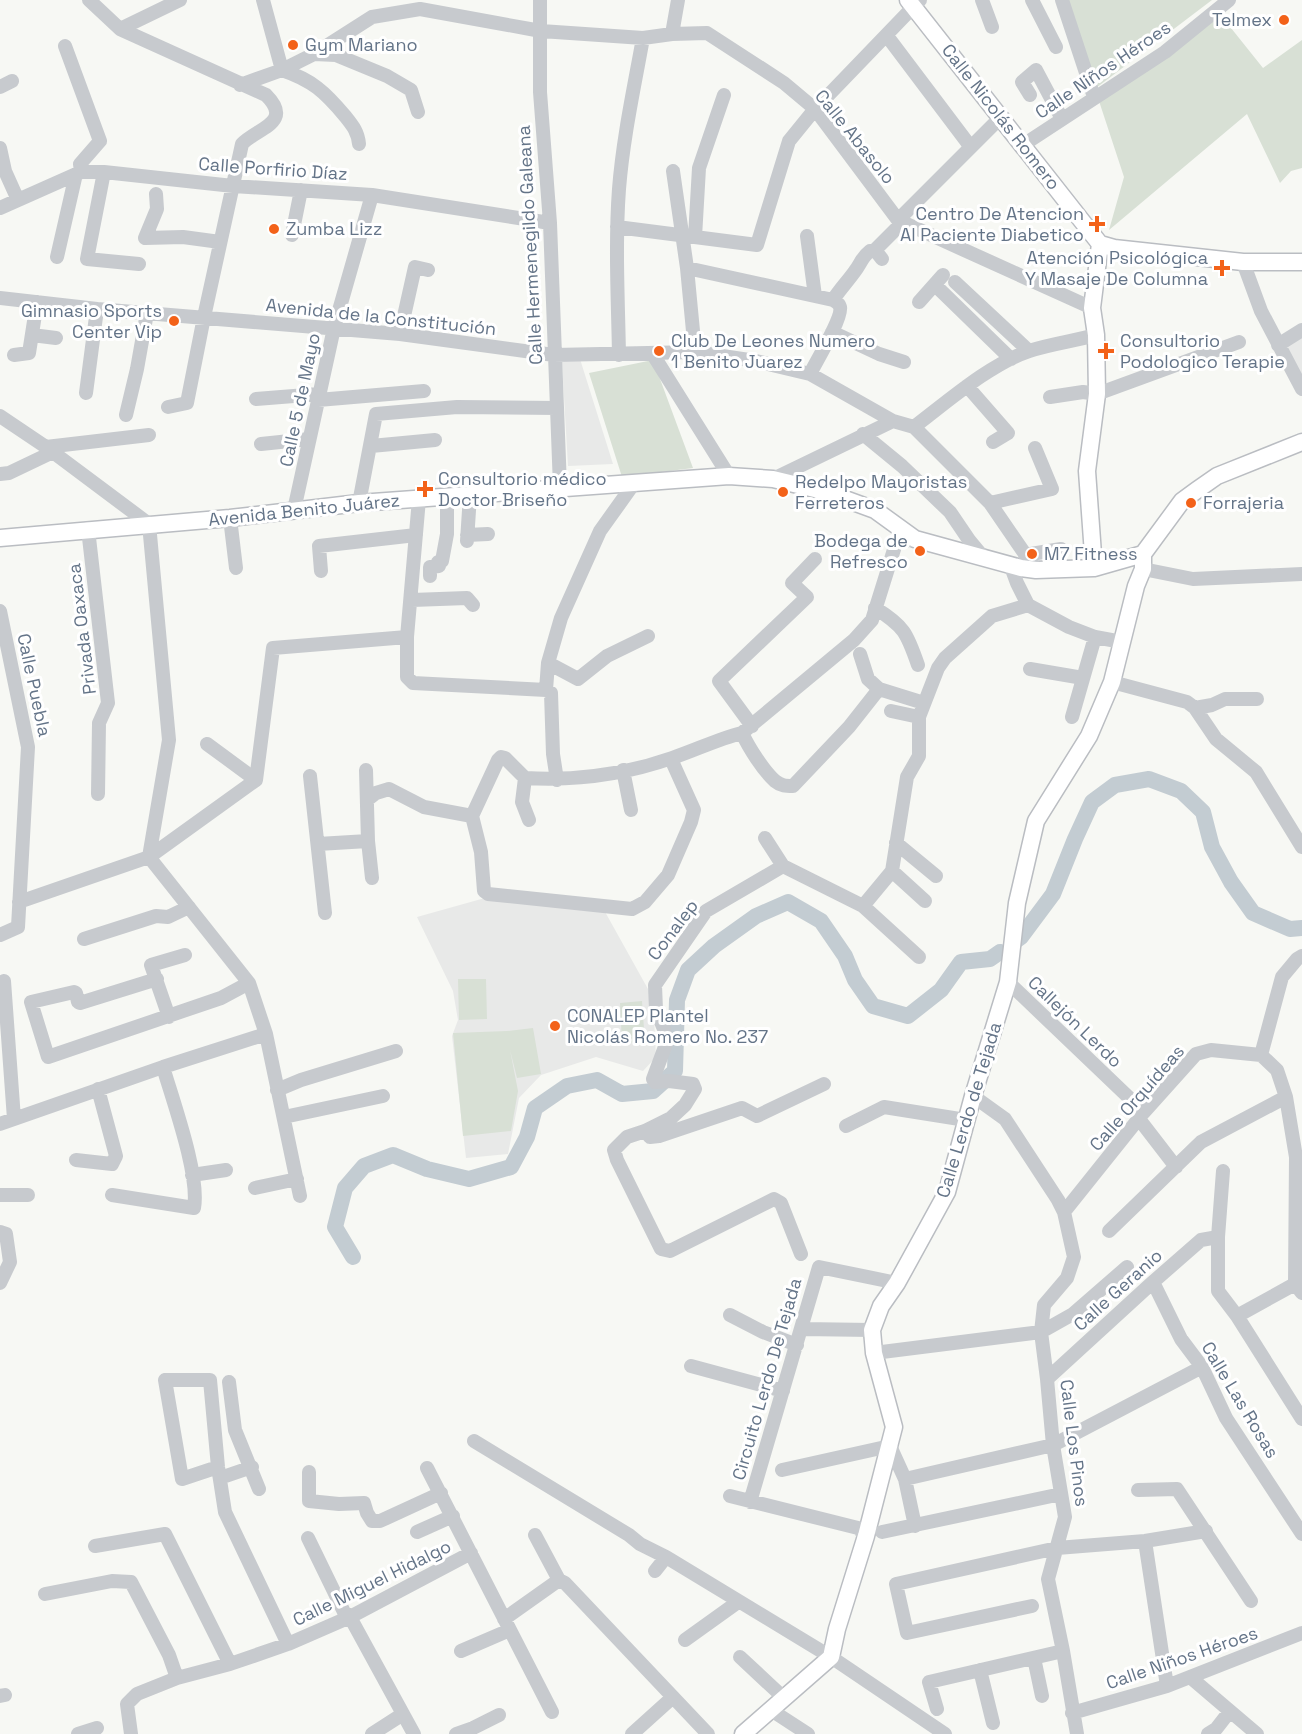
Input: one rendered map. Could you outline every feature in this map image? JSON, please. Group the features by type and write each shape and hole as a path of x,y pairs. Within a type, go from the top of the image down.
{"main road":[{"name":"Calle Nicolás Romero","path":"914,2 1100,244"},
{"path":"1094,568 1087,471 1097,394 1096,335 1092,308 1100,244 1114,248 1244,262 1302,262"},
{"path":"1143,562 1182,501 1218,476 1302,442"},
{"name":"Avenida Benito Juárez","path":"0,538 230,518 359,503 729,476 773,478 823,491 875,510 915,539 1036,570 1094,568 1143,562"},
{"name":"Calle Lerdo de Tejada","path":"831,1658 837,1629 874,1534 894,1427 874,1353 872,1330 881,1306 897,1283 947,1192 966,1120 1008,982 1017,903 1036,821 1089,735 1112,682 1143,562"},
{"path":"743,1734 831,1658"}],"street":[{"path":"89,0 120,29 266,95 276,109 276,117 271,125 249,136 242,144 187,403 168,407"},
{"path":"120,29 180,0"},
{"path":"263,0 282,70 299,76 327,94 358,134 359,144"},
{"name":"Calle Hermenegildo Galeana","path":"540,0 540,92 550,224 560,487"},
{"path":"672,34 678,0"},
{"path":"1032,0 1056,47"},
{"path":"1062,0 1094,97"},
{"name":"Calle Niños Héroes","path":"1023,145 1165,52 1229,0"},
{"path":"984,1 992,27"},
{"path":"617,227 757,245 789,141 815,109 887,36 914,2"},
{"name":"Calle Abasolo","path":"240,85 282,70 314,54 372,17 420,5 541,31 643,38 707,33 784,83 815,109 900,221 1092,308"},
{"path":"1043,23 1067,14"},
{"path":"887,36 970,146"},
{"path":"619,355 617,227 623,153 643,38"},
{"path":"57,257 80,164 100,141 65,46"},
{"path":"314,54 336,55 403,85 411,90 418,112"},
{"path":"1030,95 1022,82 1036,70 1062,119"},
{"path":"695,237 699,168 723,96"},
{"path":"882,259 875,250 970,146 1001,117"},
{"path":"0,148 5,171 18,200"},
{"path":"673,171 687,268 695,352"},
{"path":"104,172 87,259 139,264"},
{"name":"Calle Porfirio Díaz","path":"0,208 79,173 104,172 233,186 372,195 550,224"},
{"path":"292,235 302,190"},
{"path":"156,194 157,209 145,238 183,237 220,242"},
{"name":"Calle 5 de Mayo","path":"294,510 334,328 372,195"},
{"path":"807,236 814,296"},
{"path":"833,300 856,270 862,257 870,250"},
{"path":"1244,262 1261,311 1302,389"},
{"path":"400,334 415,267 428,270"},
{"path":"687,268 833,300 839,304 840,310 832,332 810,374"},
{"path":"919,302 944,280"},
{"path":"944,280 1029,351"},
{"path":"944,280 1011,359"},
{"name":"Avenida de la Constitución","path":"0,298 97,309 400,334 554,355 695,352 810,374 893,421 914,427 990,503 1036,570"},
{"path":"14,355 29,353 37,302"},
{"path":"86,393 97,309"},
{"path":"126,415 147,313"},
{"path":"1278,345 1302,330"},
{"path":"832,332 879,354 904,362"},
{"path":"32,335 56,338"},
{"path":"914,427 967,386 1011,359 1029,351 1096,335"},
{"path":"1050,397 1083,392 1097,394 1239,342"},
{"path":"652,353 729,476"},
{"path":"967,386 1008,433 993,442"},
{"path":"256,399 424,391"},
{"path":"359,503 376,414 457,406 557,408"},
{"path":"0,416 50,449 149,524 169,740 149,857 249,983 266,1034 300,1196"},
{"path":"773,478 893,421"},
{"path":"863,434 902,466 950,512 984,558"},
{"path":"0,474 9,473 50,449 148,435"},
{"path":"261,444 309,439"},
{"path":"371,446 435,440"},
{"path":"990,503 1052,489 1035,448"},
{"path":"546,690 548,663 561,618 600,531 635,482"},
{"path":"470,495 474,517 467,538 488,534"},
{"path":"430,576 430,567 439,566 438,562 442,561 447,534 447,496"},
{"path":"419,499 407,637 407,677 413,683 546,690 551,693 553,754 557,780"},
{"path":"230,518 236,568"},
{"name":"Privada Oaxaca","path":"88,530 108,703 99,723 98,794"},
{"path":"321,571 319,546 416,535"},
{"path":"671,759 694,810 668,874 645,902 632,909 488,894 484,891 481,852 472,816 501,757 505,758 525,778 557,780 623,770 671,759 747,730 854,640 872,620 896,543 915,539"},
{"path":"1025,555 1061,549"},
{"path":"816,559 792,583 807,597 719,681 747,730 748,745 776,781 784,786 793,786 849,727 879,688"},
{"path":"1143,562 1193,579 1302,574"},
{"path":"1010,564 1028,604 1095,638 1122,642"},
{"path":"412,600 467,598 474,605"},
{"path":"863,906 892,872 907,777 919,756 919,717 938,668 945,658 992,616 1028,604"},
{"path":"875,609 897,622 905,630 918,665"},
{"name":"Calle Puebla","path":"0,611 28,747 18,927 0,935"},
{"path":"548,663 578,679 607,656 648,636"},
{"path":"19,902 149,857 256,780 273,648 407,637"},
{"path":"1072,717 1095,638"},
{"path":"860,654 868,680 879,688 924,703"},
{"path":"1030,669 1083,678"},
{"path":"1112,682 1186,702 1195,708 1216,739 1256,772 1302,847"},
{"path":"1195,708 1212,705 1225,699 1257,699"},
{"path":"891,711 919,717"},
{"path":"207,744 256,780"},
{"path":"366,770 368,841 372,878"},
{"path":"623,770 632,810"},
{"path":"310,776 325,913"},
{"path":"525,778 522,802 529,820"},
{"path":"367,800 376,793 389,789 424,807 472,816"},
{"path":"765,838 783,866 863,906 919,957"},
{"path":"318,844 368,841"},
{"path":"896,843 936,876"},
{"name":"Conalep","path":"783,866 706,911 655,985 656,1010 664,1029 666,1044 652,1079 655,1082 669,1080 693,1084 695,1089 685,1104 671,1118 627,1137 614,1150 661,1249 670,1251 774,1199 781,1203 801,1254"},
{"path":"892,872 925,901"},
{"path":"84,939 156,916 168,917 189,908"},
{"path":"169,1017 151,965 185,955"},
{"path":"1237,1316 1298,1288 1299,1157 1286,1097 1277,1070 1261,1055 1282,977 1302,956"},
{"path":"157,979 80,1003 74,992 31,1002 48,1057 221,998 249,983"},
{"path":"4,981 4,1025 14,1119"},
{"name":"Callejón Lerdo","path":"1008,982 1141,1115 1176,1167"},
{"path":"0,1124 266,1034"},
{"name":"Calle Orquídeas","path":"1064,1212 1141,1115 1196,1054 1210,1050 1261,1055"},
{"path":"278,1090 301,1080 396,1051"},
{"path":"112,1196 194,1208 196,1198 187,1150 163,1067"},
{"path":"645,1131 650,1137 659,1136 742,1108 757,1116 824,1084"},
{"path":"76,1160 112,1164 116,1156 98,1089"},
{"path":"284,1117 383,1096"},
{"name":"Calle Los Pinos","path":"973,1096 1005,1119 1058,1200 1064,1212 1074,1257 1067,1278 1044,1305 1041,1332 1053,1445 1065,1517 1048,1579 1064,1651 1077,1734"},
{"path":"1109,1231 1201,1142 1286,1097"},
{"path":"846,1126 884,1107 966,1120"},
{"path":"192,1175 226,1170"},
{"path":"1223,1171 1218,1237 1218,1291 1237,1316 1302,1419"},
{"path":"255,1188 297,1179"},
{"path":"0,1195 28,1194"},
{"path":"0,1283 10,1262 3,1233"},
{"name":"Calle Geranio","path":"1047,1379 1202,1240 1218,1237"},
{"name":"Circuito Lerdo De Tejada","path":"750,1502 819,1267 897,1283"},
{"path":"874,1353 1041,1332 1073,1314 1127,1267"},
{"name":"Calle Las Rosas","path":"1153,1282 1181,1339 1202,1367 1226,1418 1302,1534"},
{"path":"730,1315 763,1332 797,1345"},
{"path":"802,1329 872,1330"},
{"path":"691,1366 783,1391"},
{"path":"905,1479 1053,1445 1202,1367"},
{"path":"252,1467 219,1472 183,1479 165,1380 210,1380 219,1472 225,1512 288,1644"},
{"path":"229,1382 235,1430 252,1467 259,1489"},
{"path":"474,1441 831,1658 945,1734"},
{"path":"782,1470 890,1446 905,1479 915,1526"},
{"path":"427,1468 471,1553"},
{"path":"309,1472 309,1501 339,1504 364,1503 372,1521 380,1521 441,1493"},
{"path":"1138,1490 1178,1490 1251,1601"},
{"path":"874,1534 1061,1494"},
{"name":"Circuito Lerdo De Tejada","path":"730,1497 858,1528 874,1534"},
{"path":"417,1533 453,1516"},
{"path":"1032,1606 907,1633 896,1584 1057,1548 1145,1541 1206,1531"},
{"path":"95,1546 165,1534 230,1664"},
{"path":"535,1534 559,1580 565,1583 708,1734"},
{"path":"308,1538 344,1612 350,1617 414,1734"},
{"path":"1145,1541 1167,1686"},
{"name":"Calle Miguel Hidalgo","path":"130,1734 127,1704 137,1694 177,1678 230,1664 288,1644 350,1617 471,1553 552,1712"},
{"path":"655,1571 669,1559"},
{"path":"461,1651 507,1624 559,1580"},
{"path":"45,1594 112,1581 131,1582 169,1655 177,1678"},
{"path":"685,1640 738,1602"},
{"name":"Calle Niños Héroes","path":"1072,1713 1167,1686 1302,1633"},
{"path":"937,1709 929,1682 1064,1651"},
{"path":"740,1657 784,1698"},
{"path":"1034,1658 1042,1696"},
{"path":"980,1670 993,1723"},
{"path":"1190,1677 1257,1734"},
{"path":"632,1734 673,1697"},
{"path":"771,1710 808,1734"},
{"path":"1208,1734 1216,1729 1230,1711"},
{"path":"372,1734 403,1714"},
{"path":"456,1734 499,1715"},
{"path":"78,1734 97,1728"}],"shaded area":[{"path":"1066,0 1212,0 1096,88"},
{"path":"1219,13 1263,68 1302,40 1302,168 1291,171 1280,183 1247,114 1109,230 1124,177 1099,101"},
{"path":"1302,333 1302,385 1281,345"},
{"path":"569,359 580,359 613,464 568,466 562,362"},
{"path":"653,360 693,468 622,477 589,373"},
{"name":"CONALEP Plantel Nicolás Romero No. 237","path":"492,896 604,910 653,998 656,1057 643,1071 596,1057 541,1075 519,1098 508,1154 466,1158 452,1036 458,1020 453,991 417,917"},
{"path":"458,979 486,979 487,1019 459,1020"},
{"path":"642,1001 645,1042 622,1043 620,1003"},
{"path":"533,1028 541,1074 517,1078 510,1050 518,1091 511,1131 463,1136 453,1033"}],"waterway":[{"path":"1014,942 1021,937 1053,894 1092,802 1115,785 1149,779 1181,791 1203,812 1212,847 1231,882 1253,913 1290,929 1302,928"},
{"path":"666,1079 675,1071 677,1000 688,970 714,946 756,916 788,902 821,921 845,956 855,980 873,1006 908,1016 941,990 961,962 990,959 1000,952"},
{"path":"353,1257 335,1227 345,1188 364,1166 393,1155 427,1169 469,1179 511,1167 527,1137 535,1108 567,1086 597,1080 622,1094 653,1091 663,1082"}],"place":[{"name":"Telmex","path":"1284,20"},
{"name":"Gym Mariano","path":"293,45"},
{"name":"Centro De Atencion Al Paciente Diabetico","path":"1097,224"},
{"name":"Zumba Lizz","path":"274,229"},
{"name":"Atención Psicológica Y Masaje De Columna","path":"1222,268"},
{"name":"Gimnasio Sports Center Vip","path":"174,321"},
{"name":"Club De Leones Numero 1 Benito Juarez","path":"659,351"},
{"name":"Consultorio Podologico Terapie","path":"1106,351"},
{"name":"Consultorio médico Doctor Briseño","path":"425,489"},
{"name":"Redelpo Mayoristas Ferreteros","path":"783,492"},
{"name":"Forrajeria","path":"1191,503"},
{"name":"Bodega de Refresco","path":"920,551"},
{"name":"M7 Fitness","path":"1032,554"},
{"name":"CONALEP Plantel Nicolás Romero No. 237","path":"555,1026"}]}
